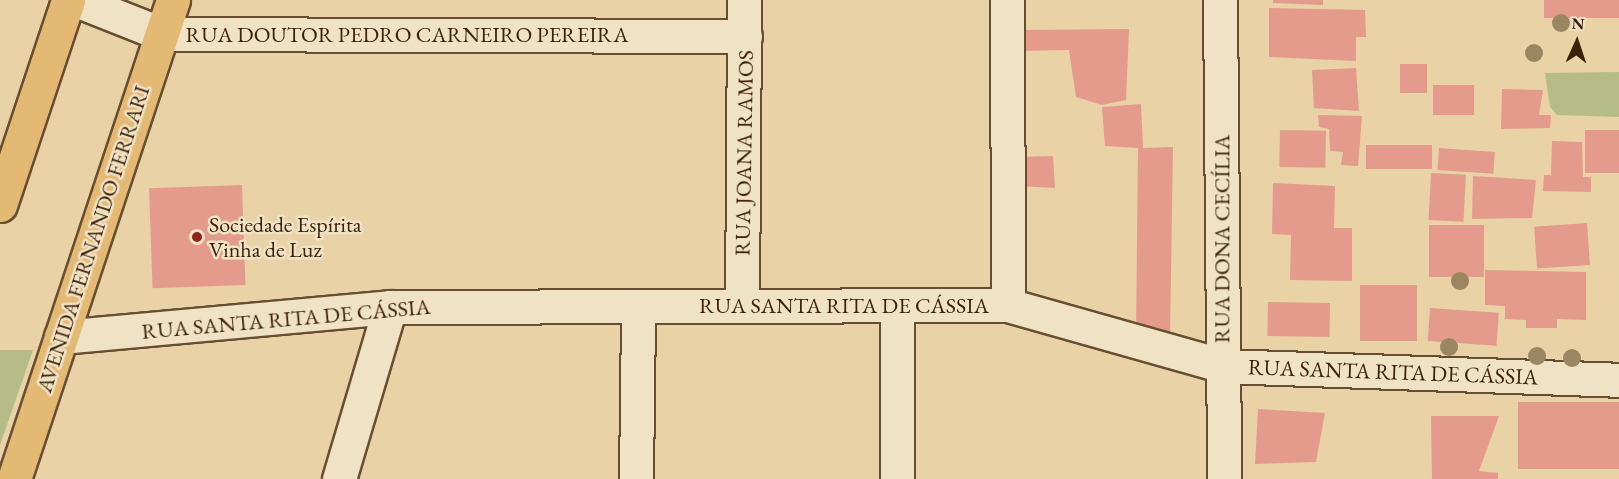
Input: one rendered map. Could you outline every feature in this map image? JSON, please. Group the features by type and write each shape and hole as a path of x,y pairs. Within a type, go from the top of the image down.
{"main road":[{"path":"0,205 68,0"},
{"name":"AVENIDA FERNANDO FERRARI","path":"14,479 173,0"}],"street":[{"name":"RUA DOUTOR PEDRO CARNEIRO PEREIRA","path":"76,0 162,34 745,36"},
{"name":"RUA JOANA RAMOS","path":"742,306 744,0"},
{"path":"1007,0 1008,305"},
{"name":"RUA DONA CECÍLIA","path":"1220,0 1224,479"},
{"name":"RUA SANTA RITA DE CÁSSIA","path":"61,337 390,307 1008,305 1223,366 1619,380"},
{"path":"897,306 897,479"},
{"path":"339,479 361,415 390,307"},
{"path":"636,479 638,307"},
{"path":"361,415 362,479"}],"green space":[{"path":"1619,72 1619,117 1557,115 1550,107 1545,73"},
{"path":"0,350 33,350 0,445"}],"building":[{"path":"1273,0 1323,0 1323,5 1273,3"},
{"path":"1544,0 1619,0 1619,18 1544,18"},
{"path":"1269,8 1365,10 1366,37 1356,37 1356,61 1269,57"},
{"path":"1129,29 1126,100 1102,105 1076,97 1069,50 1017,51 1017,30"},
{"path":"1400,64 1427,64 1427,93 1400,93"},
{"path":"1356,68 1359,111 1314,108 1312,70"},
{"path":"1433,85 1474,85 1474,115 1433,115"},
{"path":"1502,89 1543,90 1539,115 1551,115 1550,128 1501,129"},
{"path":"1141,104 1143,148 1173,147 1170,338 1136,336 1138,148 1105,146 1102,107"},
{"path":"1318,115 1362,116 1358,166 1341,165 1343,152 1330,151 1329,129 1319,127"},
{"path":"1280,130 1326,131 1325,168 1279,167"},
{"path":"1585,130 1619,130 1619,173 1585,173"},
{"path":"1552,141 1582,142 1583,177 1591,177 1591,192 1543,191 1544,175 1551,175"},
{"path":"1366,145 1432,145 1432,169 1366,169"},
{"path":"1439,148 1495,152 1493,174 1437,170"},
{"path":"1053,156 1055,188 1018,186 1018,157"},
{"path":"1431,173 1466,175 1463,222 1429,220"},
{"path":"1473,176 1536,180 1532,218 1472,219"},
{"path":"1273,183 1335,186 1334,228 1352,228 1352,281 1290,280 1291,235 1272,234"},
{"name":"Sociedade Espírita Vinha de Luz","path":"242,185 245,285 153,288 149,188"},
{"path":"1587,223 1590,265 1537,269 1534,227"},
{"path":"1429,225 1484,225 1484,277 1429,277"},
{"path":"1485,270 1586,272 1586,320 1557,319 1557,328 1526,328 1526,320 1505,319 1505,306 1485,305"},
{"path":"1360,285 1417,285 1417,341 1360,341"},
{"path":"1268,302 1330,303 1329,337 1267,336"},
{"path":"1430,308 1499,313 1497,346 1428,341"},
{"path":"1518,402 1619,402 1619,469 1518,469"},
{"path":"1258,409 1325,413 1316,462 1255,464"},
{"path":"1431,416 1499,416 1479,471 1498,473 1498,479 1432,479"}],"place":[{"name":"Sociedade Espírita Vinha de Luz","path":"197,237"}]}
